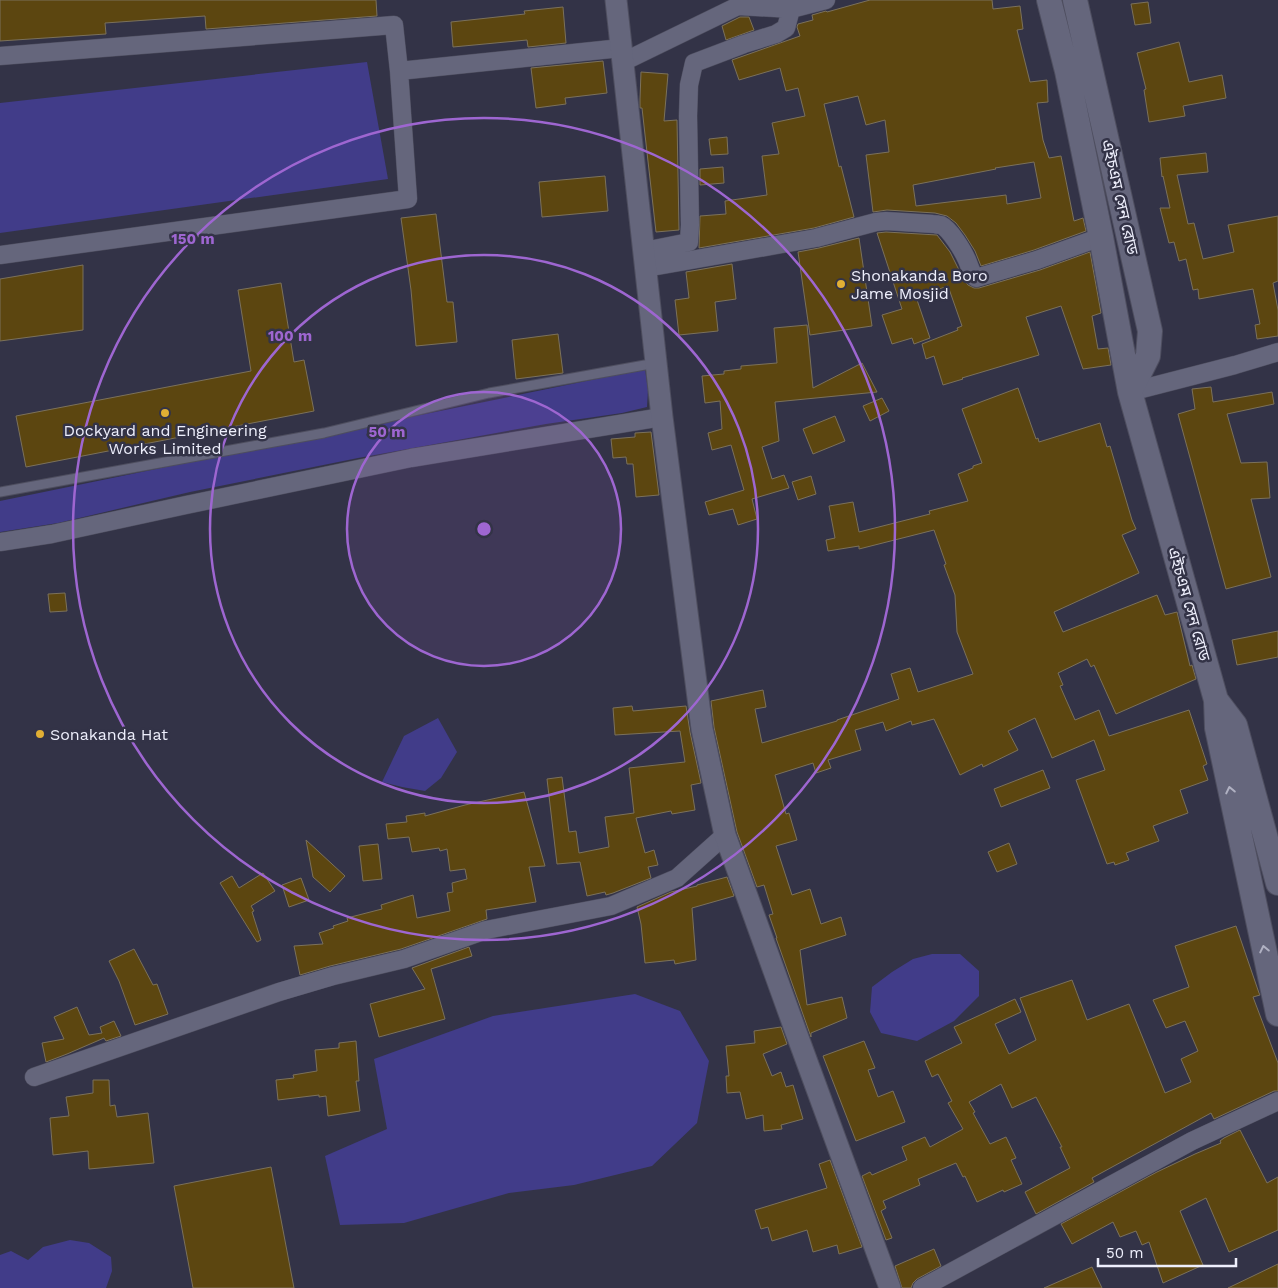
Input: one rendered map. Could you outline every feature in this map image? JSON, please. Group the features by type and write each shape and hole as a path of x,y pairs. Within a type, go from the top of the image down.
{"main road":[{"name":"এইচএম সেন রোড","path":"1049,0 1067,71 1130,392 1216,700 1217,728 1278,1014"},
{"name":"এইচএম সেন রোড","path":"1075,0 1150,331 1148,356 1130,392"},
{"name":"এইচএম সেন রোড","path":"1216,700 1235,725 1278,883"}],"street":[{"path":"616,0 662,417 702,729 725,835 890,1288"},
{"path":"400,71 622,55 738,6 791,9 826,0"},
{"path":"645,260 689,242 688,116 689,85 694,63 776,34 786,28 791,9"},
{"path":"0,56 394,24 400,71 408,199 0,255"},
{"path":"645,260 816,238 886,221 933,224 944,227 952,235 976,278 1037,260 1101,237"},
{"path":"1130,392 1278,352"},
{"path":"0,542 52,534 411,458 662,417"},
{"path":"34,1077 279,992 333,976 404,959 486,930 611,906 678,878 725,835"},
{"path":"922,1288 1192,1141 1278,1101"}],"lane":[{"path":"0,492 324,432 489,393 656,363"}],"shaded area":[{"path":"367,62 388,179 0,233 0,103"},
{"path":"645,369 648,390 647,407 622,413 546,424 358,458 190,492 58,523 0,532 0,501"},
{"path":"438,718 457,752 441,778 425,791 382,782 404,736"},
{"path":"932,954 960,954 979,971 979,996 954,1021 917,1041 881,1033 870,1012 872,987 913,959"},
{"path":"635,994 680,1011 709,1061 697,1123 652,1166 574,1185 509,1193 404,1223 340,1225 325,1156 387,1129 374,1059 493,1016"},
{"path":"70,1240 89,1243 111,1257 112,1271 106,1288 0,1288 0,1255 11,1251 28,1260 43,1247"}],"building":[{"path":"0,0 376,0 377,16 206,29 205,16 105,23 106,34 0,41"},
{"path":"870,0 992,0 993,9 1020,6 1023,29 1017,30 1030,82 1047,80 1048,102 1037,103 1043,140 1049,158 1061,156 1074,221 1083,218 1086,231 1034,250 981,266 975,251 965,235 956,223 947,216 935,213 887,210 873,212 866,155 889,152 885,120 866,125 858,96 824,104 839,167 841,166 854,217 814,228 699,248 700,216 726,214 725,201 767,195 762,156 779,154 772,123 805,116 798,88 786,91 780,68 739,80 732,60 800,36 798,24 813,20 812,15","holes":["1034,162 1041,198 1007,204 1006,195 916,206 913,185"]},
{"path":"1148,2 1151,23 1135,25 1131,4"},
{"path":"563,7 566,43 528,47 527,40 453,47 451,22 525,14 524,11"},
{"path":"740,17 749,17 754,30 726,40 722,26"},
{"path":"1179,42 1189,82 1222,75 1226,98 1183,106 1185,116 1149,122 1144,90 1146,89 1137,53"},
{"path":"603,61 607,93 565,98 566,104 536,108 531,68"},
{"path":"641,72 668,74 664,121 677,120 679,230 656,232 642,108 640,108"},
{"path":"727,137 728,154 711,155 709,139"},
{"path":"1206,153 1208,172 1177,175 1188,224 1194,223 1203,259 1234,252 1228,225 1278,216 1278,281 1273,283 1278,310 1278,336 1257,339 1255,325 1260,324 1253,289 1199,299 1198,289 1193,290 1186,259 1179,261 1174,242 1169,243 1160,208 1170,208 1162,177 1160,158"},
{"path":"723,167 724,183 700,185 700,169"},
{"path":"605,176 608,211 542,217 539,182"},
{"path":"436,214 447,302 453,302 457,342 416,346 411,290 401,218"},
{"path":"877,233 937,235 950,252 964,280 974,288 1040,270 1090,252 1101,313 1092,316 1098,349 1108,348 1111,365 1083,369 1061,306 1026,317 1039,355 943,385 934,356 926,359 922,344 958,330 957,328 962,326 948,286 916,297 930,338 914,344 912,338 892,344 882,315 902,309"},
{"path":"859,238 872,326 810,335 798,252"},
{"path":"732,264 736,299 715,302 718,331 679,335 675,300 689,298 686,272"},
{"path":"83,265 83,330 0,341 0,279"},
{"name":"Dockyard and Engineering Works Limited","path":"281,283 294,362 304,360 314,411 26,467 16,416 251,371 238,290"},
{"path":"807,325 813,388 862,363 877,392 775,402 779,441 762,447 772,479 784,475 789,488 752,499 757,519 738,525 733,509 709,515 705,502 744,490 731,445 712,450 708,433 722,429 720,401 705,403 702,376 724,374 724,371 741,369 741,366 777,363 774,328"},
{"path":"558,334 563,373 516,379 512,340"},
{"path":"1211,387 1213,402 1272,392 1274,404 1227,414 1241,463 1267,462 1270,498 1251,499 1271,577 1226,589 1178,414 1195,409 1192,389"},
{"path":"1018,388 1036,439 1038,438 1039,442 1100,423 1107,447 1110,446 1136,529 1122,535 1139,573 1054,612 1063,632 1157,595 1165,615 1177,612 1190,666 1192,665 1196,679 1116,714 1094,665 1091,667 1087,659 1058,673 1063,685 1060,686 1075,720 1099,710 1109,736 1189,710 1207,764 1203,766 1208,780 1180,790 1188,813 1153,826 1159,841 1126,853 1129,860 1115,865 1114,862 1107,864 1076,780 1105,770 1094,740 1052,758 1035,718 1008,731 1018,750 983,767 982,764 960,775 934,719 912,725 911,721 886,731 883,722 855,730 861,750 828,760 831,768 816,773 813,763 775,775 786,814 789,813 797,840 776,846 792,895 810,889 821,924 841,917 846,935 800,950 807,1005 842,997 847,1018 811,1033 811,1037 776,938 769,915 773,914 764,885 757,887 737,832 714,727 711,701 763,690 766,707 755,709 762,743 837,721 899,699 891,674 910,668 918,692 973,674 957,632 955,595 934,530 859,549 859,546 828,551 826,540 835,538 829,506 853,502 859,532 930,514 929,511 968,501 958,474 982,463 962,409"},
{"path":"882,398 889,411 870,421 863,406"},
{"path":"835,416 845,441 813,454 803,429"},
{"path":"651,432 659,495 636,497 633,464 627,464 626,457 613,458 611,439 635,437 635,433"},
{"path":"811,476 816,494 798,500 792,482"},
{"path":"65,593 67,611 50,612 48,594"},
{"path":"1278,631 1278,657 1237,665 1232,640"},
{"path":"632,706 633,711 686,706 701,783 691,785 695,810 672,814 671,811 636,818 645,853 654,850 658,865 648,867 651,878 606,895 605,892 587,896 580,862 557,864 547,779 562,777 569,832 576,831 579,853 609,847 605,817 634,813 629,768 685,762 680,731 615,735 613,708"},
{"path":"1043,770 1050,788 1001,807 994,789"},
{"path":"524,792 545,866 529,867 536,902 486,910 487,919 401,949 300,975 294,946 323,944 319,933 348,921 347,918 382,909 381,905 413,895 417,918 450,911 447,893 453,892 452,883 467,879 465,869 450,871 447,849 440,851 439,848 412,852 409,837 388,839 386,824 407,822 406,816 425,813 425,816"},
{"path":"306,840 345,876 330,892 313,877"},
{"path":"1009,843 1017,864 997,872 988,852"},
{"path":"378,844 382,879 363,881 359,846"},
{"path":"263,873 275,891 251,906 261,940 257,942 220,883 232,876 239,888"},
{"path":"727,877 734,896 692,908 696,960 675,964 674,960 645,963 641,924 637,907 671,892"},
{"path":"301,878 309,900 289,907 282,885"},
{"path":"1236,926 1260,995 1253,997 1278,1063 1278,1091 1274,1091 1214,1119 1211,1113 1092,1178 1094,1182 1036,1214 1025,1192 1070,1168 1060,1147 1062,1147 1036,1097 1012,1108 1001,1084 969,1102 990,1144 1006,1137 1016,1158 1011,1160 1022,1184 977,1202 965,1176 963,1177 956,1163 918,1179 920,1185 883,1201 886,1208 881,1211 892,1238 886,1240 862,1176 870,1172 872,1175 907,1160 902,1147 925,1137 930,1147 963,1129 948,1103 952,1101 938,1074 932,1077 925,1061 962,1043 954,1027 1015,999 1021,1012 995,1024 1009,1054 1036,1040 1020,998 1072,980 1087,1020 1129,1004 1165,1093 1191,1082 1181,1059 1198,1051 1185,1021 1166,1028 1153,1000 1189,987 1175,946"},
{"path":"469,947 472,956 431,969 445,1019 379,1037 370,1004 425,989 412,968"},
{"path":"134,949 153,985 157,984 168,1014 135,1025 119,981 109,961"},
{"path":"77,1007 89,1035 102,1033 100,1027 114,1021 121,1036 106,1041 104,1038 46,1062 42,1043 64,1039 54,1017"},
{"path":"781,1027 787,1044 763,1054 772,1076 781,1072 786,1087 793,1085 803,1119 781,1125 782,1129 764,1131 763,1115 746,1119 740,1092 727,1093 726,1076 729,1076 726,1046 755,1043 754,1031"},
{"path":"356,1041 359,1081 356,1081 360,1111 328,1116 326,1096 319,1097 319,1095 278,1100 276,1080 294,1078 293,1075 317,1071 315,1050 339,1048 339,1043"},
{"path":"864,1041 875,1068 868,1070 878,1097 893,1091 905,1122 856,1141 823,1056"},
{"path":"93,1080 109,1080 110,1106 115,1105 117,1117 148,1113 154,1163 89,1169 88,1151 53,1155 50,1118 69,1116 66,1097 93,1093"},
{"path":"1240,1130 1267,1183 1278,1177 1278,1230 1229,1252 1206,1198 1180,1211 1203,1265 1163,1283 1149,1242 1142,1245 1136,1231 1120,1237 1113,1222 1072,1244 1061,1224 1157,1172 1221,1143 1220,1141 1224,1138"},
{"path":"830,1160 862,1247 839,1254 837,1245 813,1252 807,1230 772,1241 768,1227 761,1229 755,1210 827,1188 819,1164"},
{"path":"271,1167 294,1288 193,1288 174,1186"},
{"path":"934,1249 941,1266 917,1279 911,1288 902,1288 895,1266"},
{"path":"1278,1264 1278,1288 1228,1288"},
{"path":"1092,1267 1102,1288 1044,1288"}],"place":[{"name":"Shonakanda Boro Jame Mosjid","path":"841,284"},
{"name":"Dockyard and Engineering Works Limited","path":"165,413"},
{"name":"Sonakanda Hat","path":"40,734"}]}
